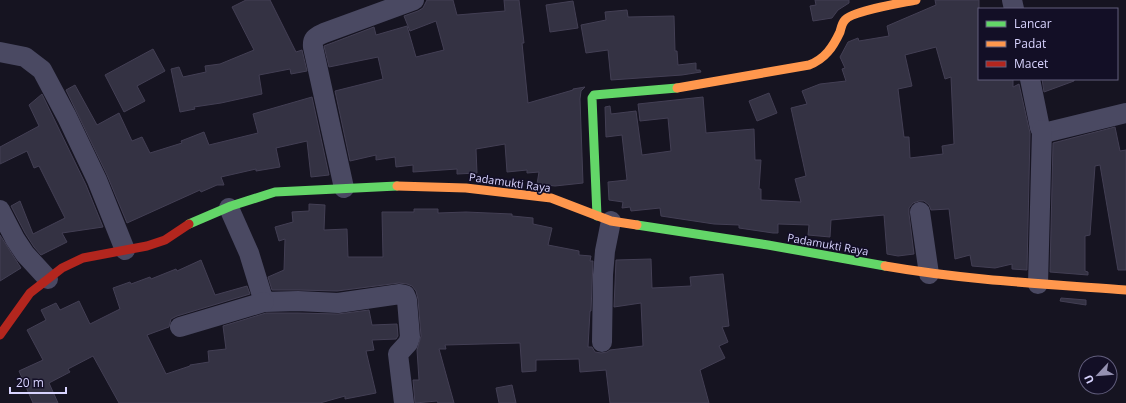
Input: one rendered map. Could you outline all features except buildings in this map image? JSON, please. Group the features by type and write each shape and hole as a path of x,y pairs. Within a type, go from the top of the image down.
{"street":[{"path":"344,188 313,47 313,41 315,37 324,33 414,0"},
{"path":"602,342 603,275 605,251 604,218 592,98 594,96 684,87 805,67 815,64 823,59 828,53 848,17 854,14 916,0"},
{"path":"0,52 25,57 42,70 68,117 97,180 125,250"},
{"path":"1030,80 1040,128 1042,130 1038,284"},
{"path":"1042,130 1048,132 1126,113"},
{"name":"Padamukti Raya","path":"0,335 30,293 62,268 83,258 147,246 165,240 191,223 275,192 391,186 466,188 551,198 604,218 768,245 929,274 987,280 1126,290"},
{"path":"229,208 249,253 259,281 264,302"},
{"path":"0,210 15,239 25,254 48,279"},
{"path":"920,212 929,274"},
{"path":"180,327 264,302 298,301 338,303 400,294 405,295 407,300 410,337 408,343 398,354 404,403"}],"traffic: fast":[{"path":"597,216 592,98 594,95 677,88"},
{"path":"189,224 231,206 275,192 397,186"},
{"path":"637,225 768,245 885,266"}],"traffic: slow":[{"path":"677,88 809,65 820,59 828,52 840,32 843,23 849,17 889,5 916,0"},
{"path":"397,186 466,188 551,198 611,221 637,225"},
{"path":"885,266 975,278 1126,290"}],"traffic: jam":[{"path":"0,335 30,293 62,268 83,258 147,246 165,240 189,224"}]}
